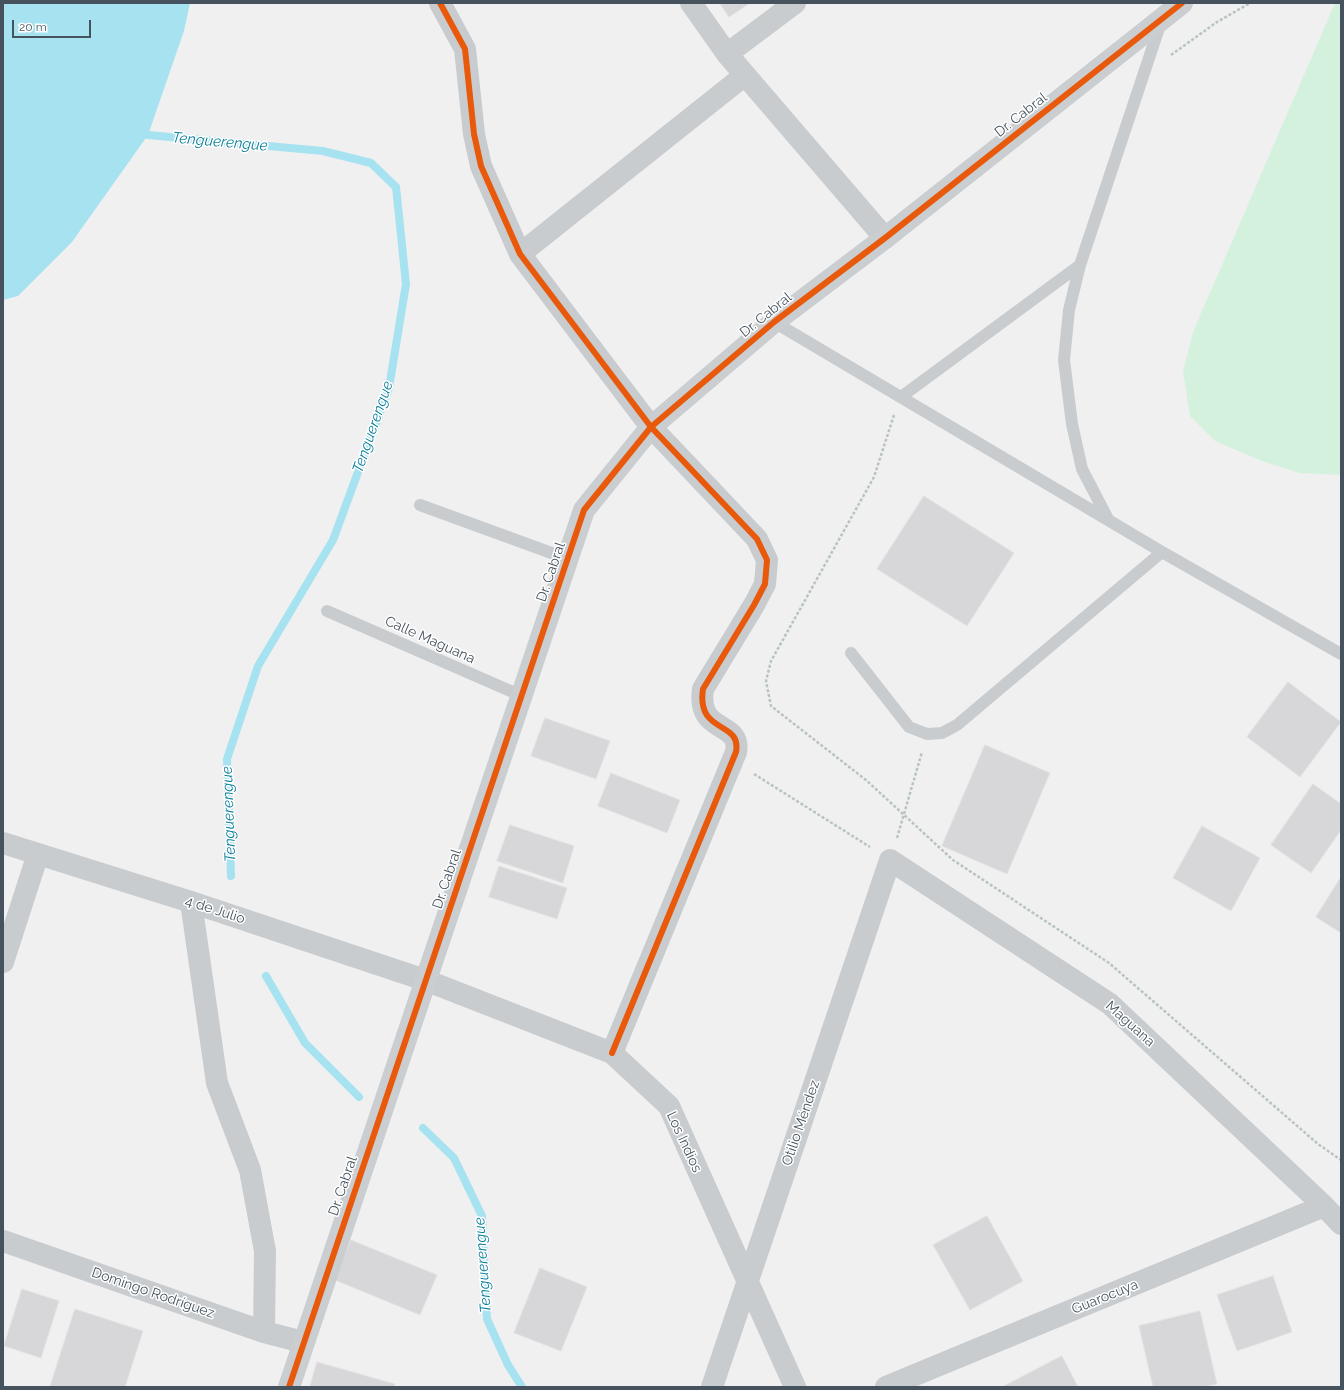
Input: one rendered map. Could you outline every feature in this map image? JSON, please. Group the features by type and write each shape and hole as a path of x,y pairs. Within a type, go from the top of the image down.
{"street":[{"path":"440,3 465,49 474,134 481,166 520,254 652,427 758,539 767,560 765,584 763,589 703,689 701,701 705,713 713,723 735,736 738,744 733,761 612,1053"},
{"path":"691,3 727,54 885,238"},
{"path":"727,54 795,3"},
{"name":"Dr. Cabral","path":"288,1387 584,510 652,427 774,322 885,238 1182,3"},
{"path":"520,254 745,75"},
{"name":"4 de Julio","path":"3,843 191,902 426,980"},
{"path":"3,962 38,854"},
{"name":"Maguana","path":"890,860 1110,1004 1324,1206 1341,1224"},
{"name":"Otilio Méndez","path":"712,1387 890,860"},
{"path":"191,902 217,1083 250,1170 265,1251 264,1332"},
{"name":"Los Indios","path":"426,980 612,1053 669,1106 795,1387"},
{"name":"Guarocuya","path":"886,1387 1324,1206"},
{"name":"Domingo Rodríguez","path":"3,1241 264,1332 303,1342"}],"lane":[{"path":"1108,520 1082,469 1072,424 1064,360 1069,310 1080,265 1162,19"},
{"path":"901,397 1080,265"},
{"path":"774,322 1162,552 1341,654"},
{"path":"420,505 568,559"},
{"path":"851,653 909,727 927,734 942,733 957,725 1162,552"},
{"name":"Calle Maguana","path":"327,611 522,696"}],"path":[{"path":"1143,75 1217,22 1250,3"},
{"path":"901,397 874,477 771,661 766,681 771,706 866,780 953,860 1109,963 1318,1144 1341,1160"},
{"path":"733,761 890,860 927,734"}],"green space":[{"path":"1335,3 1341,3 1341,475 1299,473 1262,461 1215,441 1190,416 1183,371 1193,332"}],"water":[{"path":"3,3 190,3 184,31 148,135 72,242 18,296 3,300"}],"building":[{"path":"720,3 750,3 729,17"},
{"path":"924,496 1014,553 967,626 877,569"},
{"path":"1288,682 1341,722 1300,777 1247,737"},
{"path":"545,718 610,741 596,779 531,756"},
{"path":"985,745 1050,773 1007,874 942,846"},
{"path":"611,773 680,800 667,833 598,806"},
{"path":"1313,784 1341,804 1341,830 1311,873 1271,845"},
{"path":"510,825 574,846 563,883 497,861"},
{"path":"1202,826 1260,858 1231,911 1173,878"},
{"path":"499,866 567,888 557,919 489,897"},
{"path":"1341,877 1341,933 1316,917"},
{"path":"987,1216 1023,1281 970,1310 933,1245"},
{"path":"351,1240 437,1275 420,1315 335,1280"},
{"path":"540,1268 587,1287 561,1351 514,1333"},
{"path":"1273,1276 1292,1332 1237,1351 1217,1295"},
{"path":"22,1289 59,1301 41,1358 4,1346"},
{"path":"75,1309 143,1331 125,1387 50,1387"},
{"path":"1200,1311 1217,1384 1202,1387 1153,1387 1139,1326"},
{"path":"1062,1356 1078,1387 1002,1387"},
{"path":"317,1362 395,1384 394,1387 310,1387"}],"waterway":[{"name":"Tenguerengue","path":"148,135 323,151 371,163 396,187 406,284 389,388 333,540 258,666 227,759 231,876"},
{"name":"Tenguerengue","path":"266,976 305,1043 359,1097"},
{"name":"Tenguerengue","path":"423,1128 454,1158 482,1216 487,1319 508,1365 522,1387"}],"cycle path":[{"path":"440,3 465,49 474,134 481,166 520,254 651,427 757,539 767,560 765,584 754,605 703,689 703,704 706,714 712,721 732,735 736,742 736,752 612,1053"},
{"path":"289,1387 584,510 651,427 774,322 885,238 1182,3"}]}
